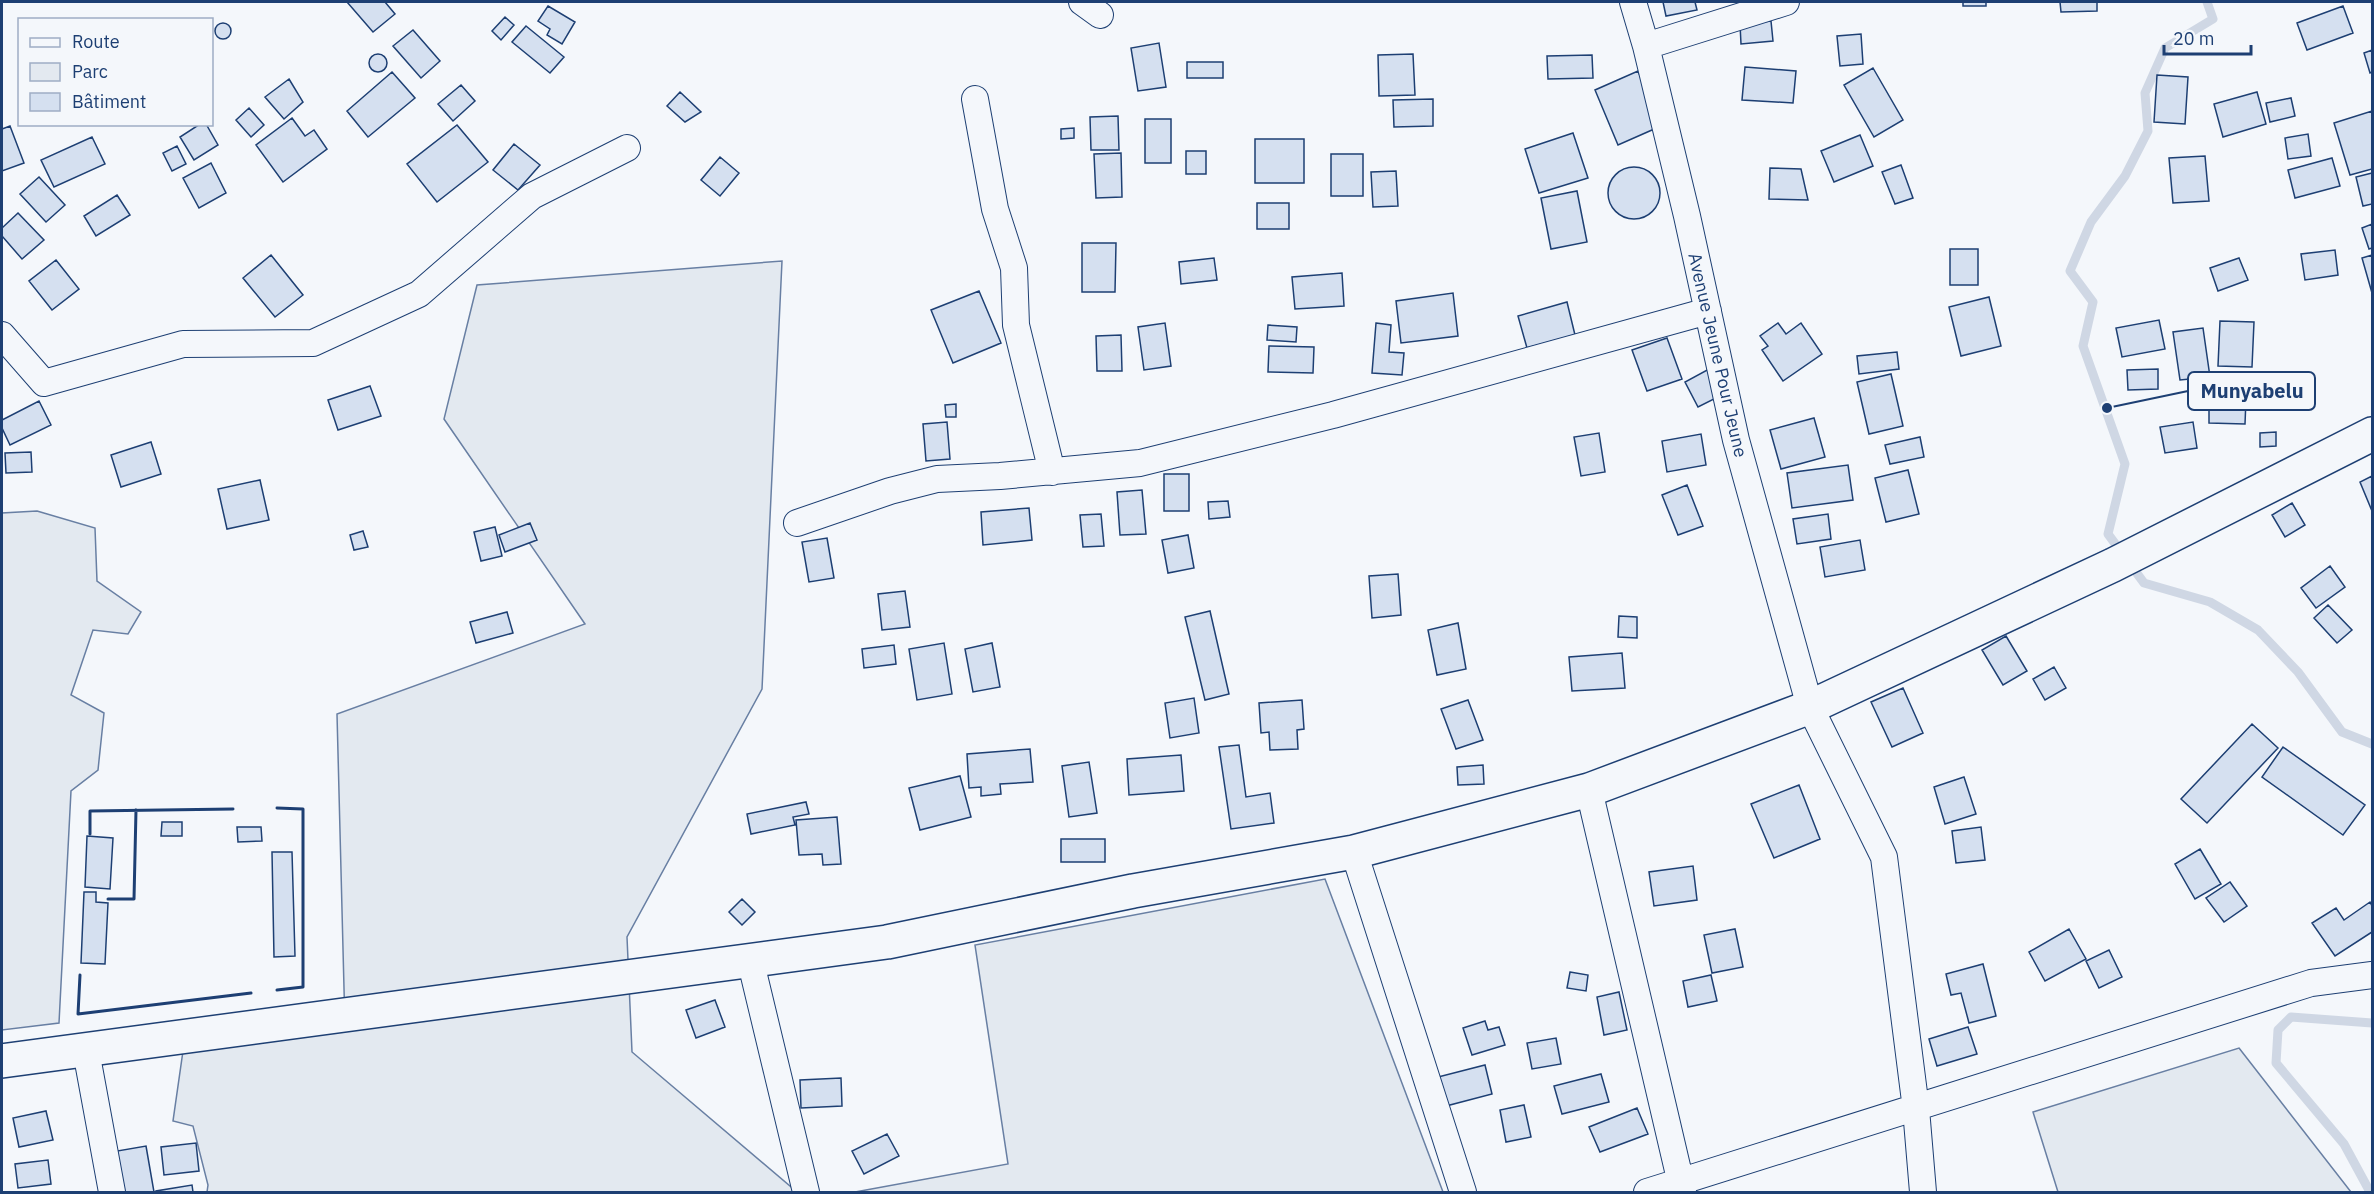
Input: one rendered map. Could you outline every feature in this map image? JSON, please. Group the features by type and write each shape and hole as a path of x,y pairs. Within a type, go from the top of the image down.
{"street":[{"name":"Avenue Jeune Pour Jeune","path":"1633,2 1646,46 1736,440 1810,707 1884,857 1916,1109 1923,1192"},
{"path":"1646,46 1786,2"},
{"path":"975,99 995,209 1014,268 1016,325 1052,472"},
{"path":"2,335 44,383 183,344 313,343 419,294 532,196 627,148"},
{"path":"797,522 890,491 937,479 1052,472 1140,462 1333,416 1708,311"},
{"path":"2,1061 887,942 1133,891 1354,852 1589,790 1810,707 2113,565 2373,434"},
{"path":"1589,790 1682,1188"},
{"path":"1354,852 1463,1192"},
{"path":"750,959 806,1192"},
{"path":"1647,1192 1682,1188 1916,1109 2311,983 2373,975"},
{"path":"86,1051 112,1192"}],"green space":[{"path":"782,261 762,689 627,937 632,1052 797,1192 207,1192 208,1185 193,1126 173,1121 183,1051 345,1027 337,714 585,624 444,419 477,285"},
{"path":"37,511 95,528 97,581 141,612 128,634 93,630 71,695 104,713 98,770 71,791 59,1023 2,1030 2,513"},
{"path":"1325,879 1443,1192 855,1192 1008,1164 975,945"},
{"path":"2239,1048 2351,1192 2058,1192 2033,1112"}],"building":[{"path":"347,2 385,2 395,14 373,32"},
{"path":"1663,2 1695,2 1697,10 1666,16"},
{"path":"1963,2 1986,2 1986,6 1963,6"},
{"path":"2060,2 2097,2 2097,11 2061,12"},
{"path":"548,6 575,22 562,44 547,35 550,29 538,21"},
{"path":"2343,6 2353,33 2307,50 2297,23"},
{"path":"505,17 514,25 501,40 492,31"},
{"path":"1771,21 1773,41 1741,44 1740,24"},
{"path":"223,23 231,31 223,39 215,31"},
{"path":"526,26 564,57 550,73 512,42"},
{"path":"413,30 440,61 421,78 393,46"},
{"path":"1861,34 1863,64 1840,66 1837,36"},
{"path":"1159,43 1166,87 1138,91 1131,48"},
{"path":"2372,50 2372,72 2370,73 2364,53"},
{"path":"378,54 386,59 387,63 382,71 378,72 370,67 369,63 374,55"},
{"path":"1413,54 1415,95 1379,96 1378,55"},
{"path":"1592,55 1593,78 1548,79 1547,56"},
{"path":"1187,62 1223,62 1223,78 1187,78"},
{"path":"1745,67 1796,71 1793,103 1742,100"},
{"path":"1873,68 1903,120 1874,137 1844,85"},
{"path":"1638,71 1661,126 1618,145 1595,90"},
{"path":"392,72 415,98 368,137 347,111"},
{"path":"2157,75 2188,77 2185,124 2154,122"},
{"path":"289,79 303,102 284,119 265,97"},
{"path":"461,85 475,101 453,121 438,104"},
{"path":"680,92 701,112 685,122 667,106"},
{"path":"2257,92 2266,124 2223,137 2214,104"},
{"path":"2291,98 2295,116 2270,122 2266,103"},
{"path":"1433,99 1433,126 1394,127 1393,100"},
{"path":"249,108 264,125 251,137 236,120"},
{"path":"2372,111 2372,169 2350,175 2334,123"},
{"path":"1118,116 1119,150 1091,150 1090,117"},
{"path":"292,118 305,136 314,130 327,149 283,182 256,145"},
{"path":"1145,119 1171,119 1171,163 1145,163"},
{"path":"457,125 488,162 437,202 407,164"},
{"path":"10,126 24,163 2,171 2,129"},
{"path":"197,126 207,126 218,145 194,160 180,137"},
{"path":"1074,128 1074,138 1061,139 1061,129"},
{"path":"1573,133 1588,178 1539,193 1525,149"},
{"path":"2308,134 2311,156 2288,159 2285,138"},
{"path":"1860,135 1873,166 1834,182 1821,151"},
{"path":"92,137 105,164 54,187 41,160"},
{"path":"1255,139 1304,139 1304,183 1255,183"},
{"path":"514,144 540,165 518,190 493,170"},
{"path":"177,146 186,164 172,171 163,153"},
{"path":"1186,151 1206,151 1206,174 1186,174"},
{"path":"1121,153 1122,197 1096,198 1094,154"},
{"path":"1331,154 1363,154 1363,196 1331,196"},
{"path":"2205,156 2209,201 2173,203 2169,158"},
{"path":"720,157 739,173 720,196 701,180"},
{"path":"2332,158 2340,186 2295,198 2288,170"},
{"path":"211,163 226,193 199,208 183,178"},
{"path":"1901,165 1913,198 1895,204 1882,172"},
{"path":"1629,167 1639,167 1653,174 1660,193 1653,212 1639,219 1629,219 1619,215 1612,208 1608,198 1608,188 1612,178 1619,171"},
{"path":"1770,168 1801,169 1808,200 1769,199"},
{"path":"1396,171 1398,206 1373,207 1371,172"},
{"path":"2372,173 2372,204 2363,206 2356,177"},
{"path":"39,177 65,205 46,222 20,194"},
{"path":"1577,191 1587,242 1551,249 1541,198"},
{"path":"117,195 130,215 96,236 84,216"},
{"path":"1257,203 1289,203 1289,229 1257,229"},
{"path":"18,213 44,240 22,259 2,236 2,228"},
{"path":"2372,224 2372,248 2369,249 2362,228"},
{"path":"1082,243 1116,243 1115,292 1082,292"},
{"path":"1950,249 1978,249 1978,285 1950,285"},
{"path":"2335,250 2338,275 2305,280 2301,254"},
{"path":"271,255 303,295 275,317 243,278"},
{"path":"2372,255 2372,293 2362,258"},
{"path":"1214,258 1217,280 1181,284 1179,262"},
{"path":"2239,258 2248,280 2218,291 2210,268"},
{"path":"56,260 79,289 52,310 29,281"},
{"path":"1342,273 1344,306 1295,309 1292,277"},
{"path":"979,291 1001,343 953,363 931,310"},
{"path":"1453,293 1458,336 1401,343 1396,301"},
{"path":"1989,297 2001,346 1961,356 1949,307"},
{"path":"1567,302 1575,335 1527,348 1518,316"},
{"path":"2159,320 2165,349 2122,357 2116,328"},
{"path":"2220,321 2254,322 2252,367 2218,366"},
{"path":"1165,323 1171,366 1144,370 1138,327"},
{"path":"1376,323 1391,325 1389,352 1404,353 1402,375 1372,373"},
{"path":"1778,323 1786,334 1801,323 1822,354 1783,381 1762,350 1768,346 1760,336"},
{"path":"1268,325 1297,327 1296,342 1267,340"},
{"path":"2203,328 2210,377 2180,380 2173,332"},
{"path":"1121,335 1122,371 1097,371 1096,336"},
{"path":"1667,338 1682,379 1647,391 1632,350"},
{"path":"1269,346 1314,347 1313,373 1268,372"},
{"path":"1897,352 1899,369 1859,374 1857,356"},
{"path":"1709,369 1722,395 1698,407 1685,382"},
{"path":"2158,369 2158,389 2128,390 2127,370"},
{"path":"1891,374 1903,426 1869,434 1857,382"},
{"path":"370,386 381,416 338,430 328,400"},
{"path":"2209,397 2246,399 2245,424 2209,423"},
{"path":"39,401 51,425 10,445 2,428 2,420"},
{"path":"956,404 956,417 946,417 945,405"},
{"path":"1814,418 1825,457 1781,469 1770,430"},
{"path":"947,422 950,459 926,461 923,424"},
{"path":"2193,422 2197,448 2165,453 2160,427"},
{"path":"2276,432 2276,446 2260,447 2260,433"},
{"path":"1599,433 1605,472 1581,476 1574,437"},
{"path":"1701,434 1706,465 1667,472 1662,441"},
{"path":"1920,437 1924,457 1890,464 1885,445"},
{"path":"151,442 161,474 121,487 111,455"},
{"path":"31,452 32,472 6,473 5,453"},
{"path":"1848,465 1853,500 1792,508 1787,473"},
{"path":"1908,470 1919,514 1886,522 1875,478"},
{"path":"1164,474 1189,474 1189,511 1164,511"},
{"path":"2372,476 2372,511 2360,482"},
{"path":"260,480 269,520 227,529 218,489"},
{"path":"1687,485 1703,526 1678,535 1662,495"},
{"path":"1142,490 1146,534 1120,535 1117,492"},
{"path":"1228,501 1230,517 1209,519 1208,502"},
{"path":"2292,503 2305,525 2285,537 2272,515"},
{"path":"1029,508 1032,540 983,545 981,512"},
{"path":"1101,514 1104,546 1083,547 1080,515"},
{"path":"1828,514 1831,539 1797,544 1793,519"},
{"path":"530,523 537,540 505,552 499,535"},
{"path":"495,527 502,556 481,561 474,532"},
{"path":"363,531 368,547 354,550 350,535"},
{"path":"1188,535 1194,568 1168,573 1162,540"},
{"path":"827,538 834,578 809,582 802,542"},
{"path":"1860,540 1865,570 1825,577 1820,547"},
{"path":"2330,566 2345,587 2316,608 2301,588"},
{"path":"1398,574 1401,615 1372,618 1369,576"},
{"path":"905,591 910,627 882,630 878,594"},
{"path":"2328,605 2352,630 2337,643 2314,618"},
{"path":"1210,611 1229,694 1205,700 1185,617"},
{"path":"507,612 513,633 476,643 470,622"},
{"path":"1619,616 1637,617 1637,638 1618,637"},
{"path":"1458,623 1466,669 1437,675 1428,630"},
{"path":"2006,636 2027,671 2003,685 1982,650"},
{"path":"944,643 952,694 917,700 909,649"},
{"path":"992,643 1000,687 973,692 965,649"},
{"path":"894,645 896,664 864,668 862,649"},
{"path":"1622,653 1625,688 1572,691 1569,657"},
{"path":"2054,667 2066,688 2045,700 2033,679"},
{"path":"1903,688 1923,733 1892,747 1871,702"},
{"path":"1194,698 1199,733 1170,738 1165,703"},
{"path":"1302,700 1304,729 1297,730 1298,749 1270,750 1269,732 1261,733 1259,703"},
{"path":"1468,700 1483,740 1456,749 1441,709"},
{"path":"2252,724 2278,748 2207,823 2181,799"},
{"path":"1239,745 1246,797 1270,793 1274,823 1231,829 1219,747"},
{"path":"2283,747 2365,805 2343,835 2262,777"},
{"path":"1030,749 1033,782 1000,784 1001,794 981,796 981,787 969,788 967,754"},
{"path":"1181,755 1184,791 1129,795 1127,759"},
{"path":"1089,762 1097,813 1069,817 1062,766"},
{"path":"1483,765 1484,784 1458,785 1457,767"},
{"path":"960,776 971,817 920,830 909,788"},
{"path":"1964,777 1976,814 1945,824 1934,787"},
{"path":"1799,785 1820,839 1774,858 1751,804"},
{"path":"806,802 809,814 793,817 795,825 751,834 747,814"},
{"path":"837,817 841,864 823,865 822,854 799,855 796,820"},
{"path":"162,822 182,822 182,836 161,836"},
{"path":"237,827 261,827 262,841 238,842"},
{"path":"1981,827 1985,860 1956,863 1952,831"},
{"path":"87,836 113,838 110,889 85,887"},
{"path":"1061,839 1105,839 1105,862 1061,862"},
{"path":"2200,849 2221,884 2195,899 2175,864"},
{"path":"272,852 292,852 295,956 274,957"},
{"path":"1693,866 1697,900 1654,906 1649,872"},
{"path":"2230,882 2247,906 2224,922 2206,898"},
{"path":"84,892 96,892 96,902 108,903 105,964 81,963"},
{"path":"742,899 755,912 742,925 729,912"},
{"path":"2370,902 2372,932 2335,956 2312,923 2336,908 2344,920"},
{"path":"1735,929 1743,967 1712,973 1704,935"},
{"path":"2069,929 2086,959 2045,981 2029,952"},
{"path":"2109,950 2122,977 2099,988 2086,961"},
{"path":"1983,964 1996,1016 1969,1023 1961,993 1951,995 1946,974"},
{"path":"1570,972 1588,975 1586,991 1567,988"},
{"path":"1711,975 1717,1001 1688,1007 1683,981"},
{"path":"1619,992 1627,1030 1604,1035 1597,997"},
{"path":"715,1000 725,1027 696,1038 686,1010"},
{"path":"1485,1021 1488,1030 1499,1027 1505,1045 1472,1055 1463,1028"},
{"path":"1968,1027 1977,1054 1937,1066 1929,1039"},
{"path":"1556,1038 1561,1064 1532,1069 1527,1043"},
{"path":"1485,1065 1492,1094 1446,1106 1438,1077"},
{"path":"1601,1074 1609,1102 1562,1114 1554,1086"},
{"path":"841,1078 842,1106 801,1108 800,1080"},
{"path":"1524,1105 1531,1137 1506,1142 1500,1110"},
{"path":"1637,1108 1648,1134 1600,1152 1589,1127"},
{"path":"46,1111 53,1140 19,1147 13,1118"},
{"path":"887,1134 899,1156 864,1174 852,1151"},
{"path":"196,1143 199,1171 164,1175 161,1147"},
{"path":"146,1146 154,1192 124,1192 117,1151"},
{"path":"48,1160 51,1184 18,1188 15,1164"},
{"path":"192,1185 193,1192 156,1192 156,1191"}],"waterway":[{"path":"2207,2 2213,19 2165,48 2145,93 2148,131 2125,176 2091,222 2070,271 2093,302 2083,346 2125,464 2108,534 2144,583 2210,602 2258,630 2298,672 2342,732 2372,744"},
{"path":"2370,1192 2344,1144 2276,1063 2278,1030 2291,1017 2372,1023"}],"wall":[{"path":"277,808 303,809 303,987 277,990"},
{"path":"90,834 90,811 233,809"},
{"path":"108,899 134,899 136,810"},
{"path":"80,975 78,1014 251,993"}],"place":[{"name":"Munyabelu","path":"2107,408"}]}
